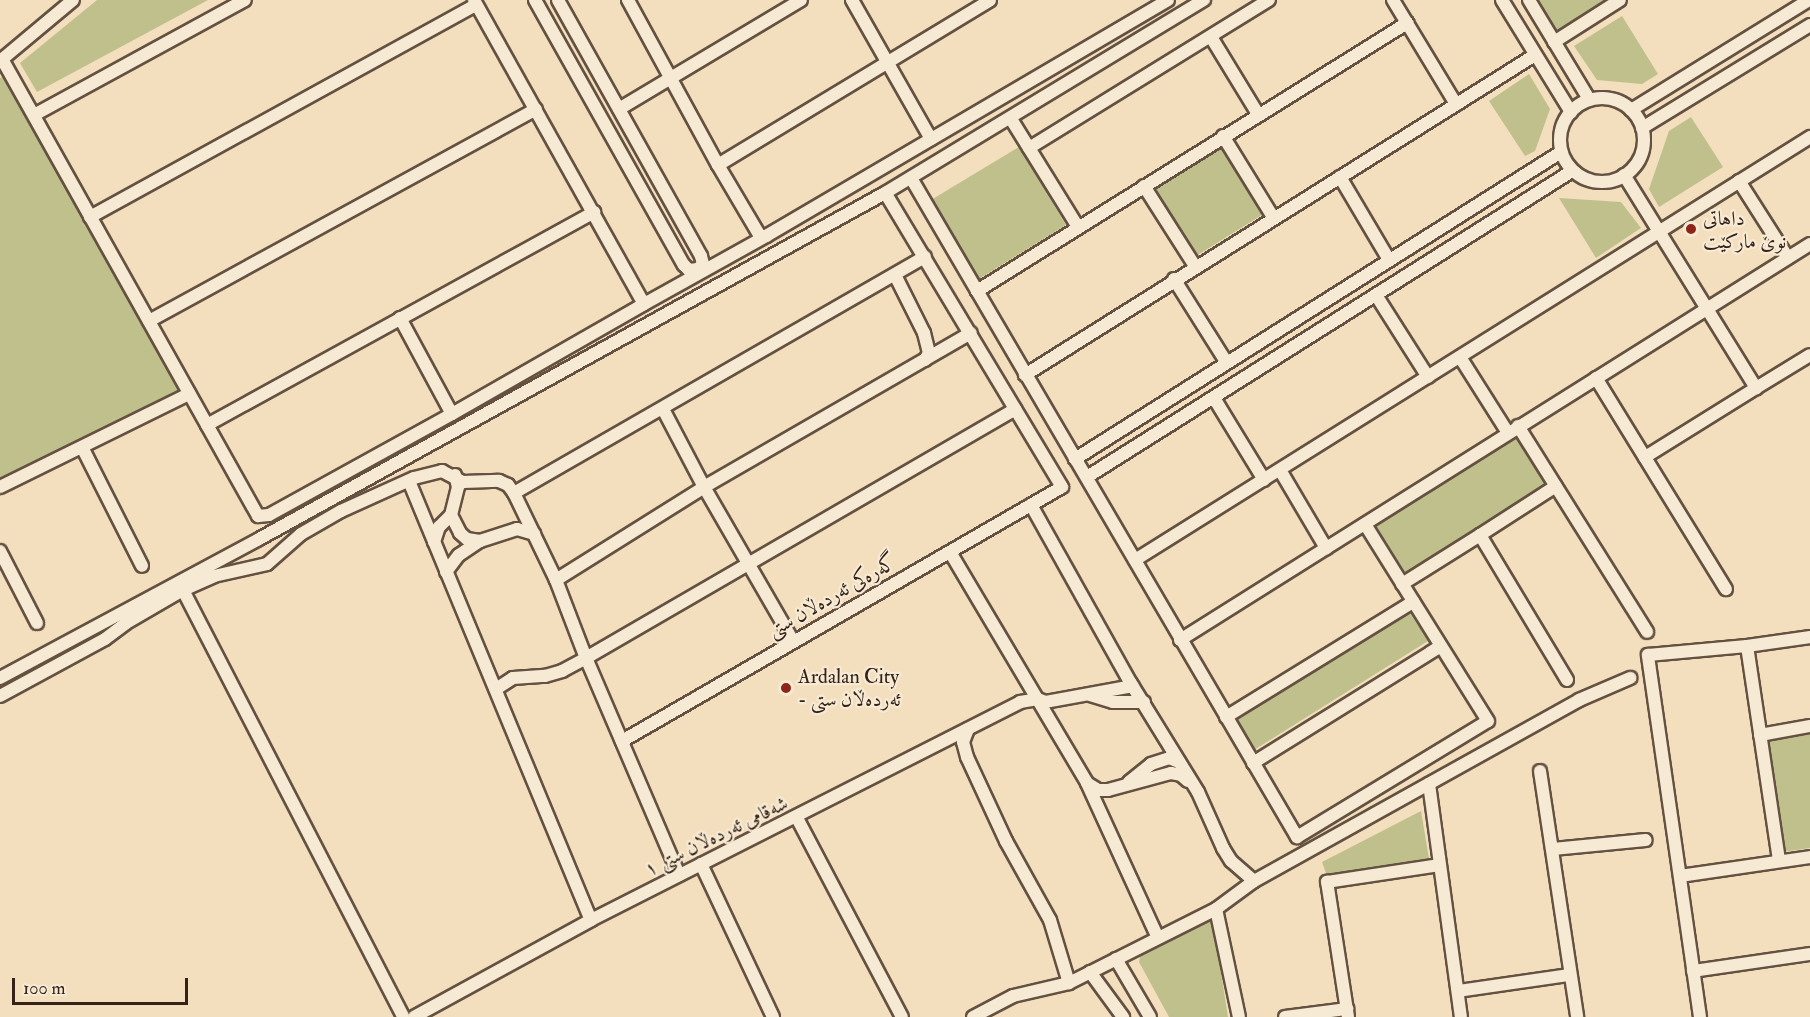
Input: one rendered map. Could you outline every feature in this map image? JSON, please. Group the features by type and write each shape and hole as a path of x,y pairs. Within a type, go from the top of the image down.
{"street":[{"path":"73,0 1,60 256,513 263,516 452,414 766,236 1168,0"},
{"path":"34,115 245,0"},
{"path":"535,0 684,266 688,270 698,269 703,264 701,256 558,0"},
{"path":"628,0 718,165 760,236 766,236"},
{"path":"619,109 801,0"},
{"path":"852,0 931,139"},
{"path":"718,165 990,0"},
{"path":"0,678 259,539 885,193 1011,119 1204,0"},
{"path":"1029,148 1269,0"},
{"path":"1393,0 1456,104"},
{"path":"1502,0 1571,112"},
{"path":"1529,0 1589,99"},
{"path":"1554,42 1620,0"},
{"path":"1631,110 1809,0"},
{"path":"90,217 475,2 644,304"},
{"path":"977,291 1407,23"},
{"path":"1642,128 1810,24"},
{"path":"1211,37 1258,114"},
{"path":"1025,375 1174,279 1535,55"},
{"path":"1589,99 1615,101 1631,110 1642,128 1642,150 1632,169 1624,175 1604,182 1593,181 1572,171 1561,152 1560,136 1571,112 1589,99"},
{"path":"148,321 536,109"},
{"path":"1011,119 1078,227"},
{"path":"1223,136 1273,218"},
{"path":"1135,560 1810,137"},
{"path":"1075,459 1561,152"},
{"path":"1087,477 1572,171"},
{"path":"1624,175 1756,388"},
{"path":"1340,177 1389,260"},
{"path":"910,178 1297,837 1488,721 1365,524"},
{"path":"1739,181 1788,258"},
{"path":"1144,186 1195,266"},
{"path":"496,688 513,678 545,676 562,671 1015,409 885,193"},
{"path":"207,425 594,212"},
{"path":"1180,640 1810,244"},
{"path":"514,494 925,257"},
{"path":"895,275 924,333 929,353 924,360"},
{"path":"1174,279 1227,363"},
{"path":"1376,295 1428,377"},
{"path":"400,318 452,414"},
{"path":"556,580 704,488 970,333"},
{"path":"1645,457 1810,355"},
{"path":"1460,357 1556,486 1647,632"},
{"path":"1596,378 1726,589"},
{"path":"0,487 189,394"},
{"path":"1214,398 1264,480"},
{"path":"663,409 704,488 793,641"},
{"name":"گەرەکی ئەردەڵان ستی","path":"622,741 1062,487 1015,409"},
{"path":"82,447 142,566"},
{"path":"1280,470 1326,548"},
{"path":"0,696 105,639 126,623 183,590 214,576 267,564 301,534 341,511 409,481 442,471 456,475 463,482 499,481 508,485 514,494 556,580 586,658 679,875"},
{"path":"434,542 439,527 451,515 459,487 456,475"},
{"path":"409,481 591,920"},
{"path":"1402,584 1556,486"},
{"path":"1031,505 1133,686 1212,819 1215,834 1231,861 1254,881"},
{"path":"451,515 460,533 467,539 480,541"},
{"path":"446,572 459,555 480,541 518,529 534,534"},
{"path":"1480,536 1567,680"},
{"path":"0,551 37,623"},
{"path":"951,552 1087,783 1158,938"},
{"path":"183,590 404,1017"},
{"path":"1226,717 1413,602"},
{"path":"1700,1017 1648,655 1747,646 1810,637"},
{"path":"1253,763 1441,646"},
{"path":"1747,646 1779,861"},
{"path":"973,1017 1013,996 1069,983 1216,909 1254,881 1579,700 1630,678"},
{"name":"شەقامی ئەردەڵان ستی ١","path":"414,1017 591,920 797,818 1020,702 1038,699 1045,702 1133,686"},
{"path":"1086,694 1113,702 1144,702"},
{"path":"1760,735 1810,726"},
{"path":"968,729 963,746 1006,841 1050,920 1069,983"},
{"path":"1129,782 1151,764 1169,758 1179,762"},
{"path":"1540,771 1577,1017"},
{"path":"1087,783 1098,790 1108,790 1129,782 1171,773 1181,775 1193,786"},
{"path":"1429,784 1461,1017"},
{"path":"797,818 902,1017"},
{"path":"1553,849 1646,840"},
{"path":"1680,876 1810,857"},
{"path":"701,864 773,1017"},
{"path":"1285,1017 1348,1013 1327,882 1439,865"},
{"path":"1216,909 1239,1017"},
{"path":"1693,971 1810,954"},
{"path":"1116,959 1150,1017"},
{"path":"1090,972 1123,1017"},
{"path":"1458,991 1569,975"}],"green space":[{"path":"97,0 208,0 37,92 20,63"},
{"path":"1537,0 1608,0 1557,30"},
{"path":"1622,16 1658,74 1642,84 1597,80 1574,46"},
{"path":"1529,74 1550,109 1535,151 1525,156 1489,101"},
{"path":"3,76 180,393 0,479 0,78"},
{"path":"1691,117 1723,167 1659,207 1649,189 1669,131"},
{"path":"1019,147 1066,225 979,279 931,200"},
{"path":"1220,147 1262,215 1196,256 1155,189"},
{"path":"1559,198 1621,202 1641,228 1596,258"},
{"path":"1516,437 1546,484 1406,573 1376,526"},
{"path":"1408,610 1428,641 1254,750 1235,719"},
{"path":"1810,733 1810,848 1782,852 1767,739"},
{"path":"1421,811 1429,859 1327,876 1322,862"},
{"path":"1211,910 1228,1017 1169,1017 1139,962 1142,948"}],"place":[{"name":"داهاتی نوێ مارکێت","path":"1691,229"},
{"name":"Ardalan City - ئەردەڵان ستی","path":"786,688"}]}
